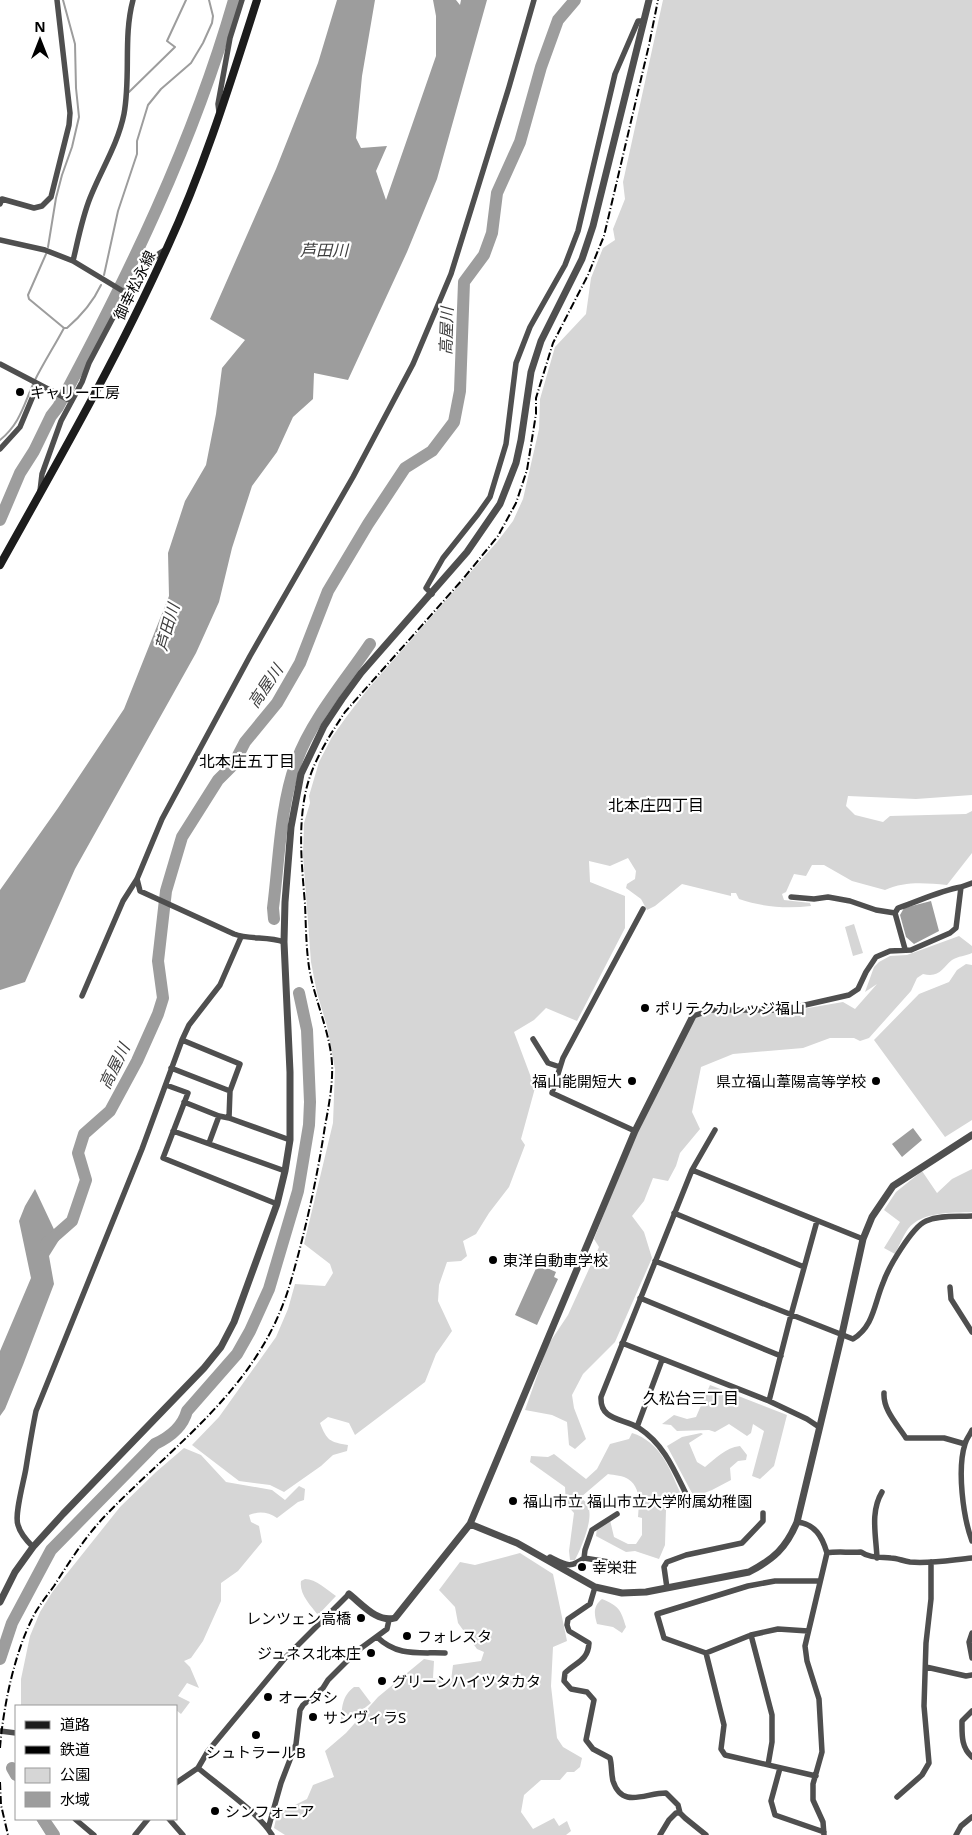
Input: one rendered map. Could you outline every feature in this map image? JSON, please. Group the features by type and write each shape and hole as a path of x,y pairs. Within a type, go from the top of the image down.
{"main road":[{"name":"御幸松永線","path":"0,565 120,344 167,248 219,119 257,0"}],"street":[{"path":"0,204 2,199 34,208 42,206 51,197 54,190 54,180 69,125 70,113 57,0"},
{"path":"73,261 89,200 119,131 124,112 128,21 133,0"},
{"path":"219,119 218,104 230,38 242,0"},
{"path":"82,996 123,901 137,879 162,819 250,656 353,476 413,364 451,274 534,0"},
{"path":"0,1602 15,1572 34,1547 63,1514 204,1368 221,1347 234,1322 277,1204 290,1140 290,1072 284,942 285,902 291,827 301,774 324,726 356,680 467,552 490,521 508,486 521,440 531,372 541,341 582,259 593,226 649,0"},
{"path":"432,594 426,588 443,558 490,496 506,444 516,364 530,327 565,265 578,231 615,74 638,21 644,21"},
{"path":"0,240 45,250 73,261 124,292"},
{"path":"39,496 42,474 61,422 66,398 82,382 89,363 124,292 157,254 167,248"},
{"path":"0,364 66,398"},
{"path":"0,449 20,427 35,382"},
{"path":"137,879 140,891 234,934 241,937 275,939 284,942"},
{"path":"904,949 895,913 898,908 942,891 972,883"},
{"path":"178,1782 198,1768 208,1751 286,1657 350,1594 380,1617 389,1620 395,1618 470,1524 635,1131 693,1016 711,1010 783,1010 849,995 858,989 876,957 890,951 911,950 950,934 956,928 961,887"},
{"path":"791,897 814,899 828,897 895,913"},
{"path":"635,1131 552,1094 563,1058 643,909"},
{"path":"34,1547 27,1541 17,1525 30,1436 36,1411 166,1085 182,1040 189,1026 220,985 241,937"},
{"path":"533,1039 548,1063 560,1067"},
{"path":"182,1040 240,1064 230,1091 229,1118"},
{"path":"171,1068 230,1091"},
{"path":"166,1085 188,1094 163,1158 277,1204"},
{"path":"184,1102 290,1140"},
{"path":"209,1143 219,1116"},
{"path":"688,1498 659,1444 637,1427 605,1413 601,1406 601,1397 692,1170 715,1130"},
{"path":"173,1131 285,1171"},
{"path":"470,1524 517,1543 595,1587 622,1593 646,1592 749,1572 764,1564 780,1551 790,1538 796,1522 863,1239 872,1217 893,1186 972,1135"},
{"path":"692,1170 863,1239"},
{"path":"674,1213 804,1268"},
{"path":"655,1261 853,1339 862,1334 868,1326 878,1303 883,1283 910,1235 918,1226 936,1218 972,1216"},
{"path":"770,1402 791,1315 817,1221"},
{"path":"950,1287 951,1299 972,1332"},
{"path":"640,1298 781,1356"},
{"path":"622,1343 770,1402 807,1419 819,1427"},
{"path":"637,1427 662,1360"},
{"path":"884,1393 889,1413 906,1438 944,1438 965,1444"},
{"path":"972,1430 965,1444 962,1460 966,1523 972,1541"},
{"path":"877,1558 874,1513 877,1500 882,1492"},
{"path":"668,1588 664,1567 667,1562 686,1555 742,1543 763,1521 763,1513"},
{"path":"547,1560 550,1557 566,1565 575,1565 584,1558 592,1530 617,1514"},
{"path":"780,1768 771,1801 775,1816 824,1834 823,1822 813,1800 813,1784 822,1752 820,1699 807,1661 805,1646 827,1553 823,1540 815,1529 805,1523 796,1522"},
{"path":"827,1553 861,1552 864,1555 877,1558 892,1558 908,1562 972,1558"},
{"path":"584,1558 615,1563"},
{"path":"897,1797 922,1775 929,1763 924,1706 926,1643 931,1599 931,1562"},
{"path":"808,1631 778,1629 752,1635 706,1653 664,1638 657,1614 748,1586 775,1581 820,1581"},
{"path":"595,1587 590,1604 568,1619 567,1625 568,1631 589,1643 589,1651 586,1657 565,1673 564,1681 571,1689 588,1692 594,1700 586,1740 593,1749 610,1758 612,1779 622,1796 629,1798 666,1793 678,1806 680,1813 706,1835"},
{"path":"270,1832 281,1783 296,1744 300,1710 303,1704 323,1688 328,1680 356,1651 388,1629 389,1620"},
{"path":"972,1633 969,1642 972,1658"},
{"path":"752,1635 772,1715 773,1736 768,1765"},
{"path":"377,1638 387,1647 400,1652 444,1653"},
{"path":"706,1653 724,1725 721,1749 725,1755 816,1776"},
{"path":"926,1667 966,1676 972,1675"},
{"path":"972,1712 962,1721 962,1740 967,1752 972,1757"},
{"path":"0,1731 15,1733"},
{"path":"198,1768 251,1812 270,1832"},
{"path":"660,1835 669,1820 676,1813 680,1813"},
{"path":"956,1835 961,1826 972,1817"},
{"path":"76,1820 94,1835"},
{"path":"135,1835 147,1820"},
{"path":"171,1820 183,1835"}],"green space":[{"path":"663,0 972,0 972,795 916,799 848,796 846,806 855,815 883,822 890,816 966,814 972,811 972,853 947,885 908,884 885,890 852,881 824,865 812,865 806,876 794,874 786,892 782,894 784,900 810,903 811,906 793,907 757,904 739,899 736,893 731,893 731,896 682,884 655,906 647,910 641,899 626,888 627,884 635,879 636,871 628,858 610,866 589,861 590,882 625,896 625,928 577,1021 546,1008 534,1020 514,1032 535,1088 521,1139 525,1145 509,1187 476,1234 463,1241 467,1256 461,1261 447,1262 439,1285 438,1301 452,1331 436,1354 425,1382 355,1435 349,1423 328,1417 320,1423 330,1440 348,1445 347,1451 333,1455 321,1466 284,1492 270,1485 239,1481 192,1445 219,1417 276,1337 288,1309 295,1284 325,1286 333,1273 330,1264 304,1244 333,1123 335,1069 327,1026 317,993 311,962 303,855 304,823 310,803 309,796 319,762 332,737 347,716 367,690 497,542 513,521 523,499 539,429 540,399 555,347 586,314 591,278 603,248 615,240 613,229 625,199 623,182"},
{"path":"854,924 863,953 853,956 845,927"},
{"path":"959,936 972,946 972,953 952,960 933,975 923,974 917,978 911,991 869,1038 860,1041 854,1038 830,1038 803,1048 733,1054 701,1067 692,1112 700,1129 680,1153 668,1181 653,1178 644,1201 632,1216 644,1232 652,1258 615,1342 583,1374 572,1395 574,1408 586,1439 575,1449 569,1445 567,1422 552,1415 525,1410 548,1345 568,1315 599,1247 594,1239 636,1132 694,1018 712,1012 785,1012 843,1002 855,1009 877,984 865,992 874,967 879,962 890,956 907,955"},
{"path":"966,964 972,965 972,1120 945,1137 874,1040 919,994 949,982 957,970"},
{"path":"972,1169 972,1212 938,1214 921,1219 908,1229 895,1254 884,1248 900,1222 884,1210 896,1192 922,1171 937,1193 952,1179"},
{"path":"710,1385 787,1415 774,1466 760,1479 752,1476 764,1431 753,1424 751,1433 747,1436 729,1424 715,1432 709,1430 677,1431 671,1425 662,1424 674,1415 687,1419 696,1417"},
{"path":"632,1433 650,1442 657,1449 680,1492 666,1510 665,1545 659,1559 635,1551 626,1552 596,1536 597,1528 610,1520 614,1537 628,1544 636,1544 642,1535 642,1518 638,1517 638,1496 635,1486 626,1478 608,1474 581,1497 587,1505 589,1512 588,1526 575,1560 570,1560 569,1551 574,1513 566,1504 565,1487 530,1462 531,1456 548,1457 554,1454 586,1479 597,1469 610,1444 629,1439"},
{"path":"703,1434 689,1443 697,1462 705,1467 721,1454 735,1447 740,1446 747,1455 746,1460 738,1461 730,1468 731,1480 694,1497 667,1446 682,1437"},
{"path":"184,1448 201,1455 226,1482 272,1490 285,1500 299,1486 305,1489 304,1500 298,1502 277,1518 263,1513 249,1515 251,1522 259,1526 262,1542 238,1571 221,1583 221,1601 203,1641 191,1658 184,1661 190,1667 199,1688 187,1683 178,1696 190,1702 181,1714 178,1712 178,1705 21,1705 21,1679 30,1636 40,1612 53,1591 120,1507"},
{"path":"520,1553 553,1574 567,1641 553,1647 551,1686 557,1738 563,1747 582,1758 580,1767 574,1772 567,1772 560,1780 541,1780 524,1795 521,1812 533,1829 554,1818 559,1826 567,1821 571,1831 566,1835 285,1835 274,1828 277,1814 307,1799 313,1785 334,1777 325,1751 346,1733 378,1697 424,1659 434,1661 433,1678 451,1681 453,1665 481,1661 484,1652 477,1649 458,1623 455,1607 439,1590 460,1562 475,1565"},
{"path":"305,1579 317,1583 336,1596 318,1615 302,1590 301,1581"},
{"path":"602,1599 616,1606 623,1616 626,1627 622,1633 613,1627 597,1624 595,1610 597,1604"},
{"path":"354,1687 359,1687 371,1703 346,1723 341,1721 342,1706 347,1694"}],"water":[{"name":"芦田川","path":"337,0 375,0 362,76 356,138 361,148 387,146 376,171 386,200 436,56 436,16 433,0 456,0 460,5 461,0 487,0 437,179 407,252 348,380 314,373 313,399 293,417 277,452 252,486 232,548 219,602 196,653 75,869 25,982 0,990 0,890 58,808 124,709 169,596 168,553 185,501 206,465 216,414 222,368 245,340 210,319 276,169 318,63"},
{"path":"931,901 939,931 914,944 906,937 900,915 904,908"},
{"path":"913,1128 922,1140 902,1157 892,1144"},
{"path":"35,1189 59,1240 49,1256 54,1284 5,1409 0,1416 0,1351 31,1278 19,1221"},
{"path":"538,1264 556,1272 554,1277 558,1279 537,1325 515,1315"}],"waterway":[{"path":"48,247 56,198 79,117 75,44 63,0"},
{"path":"129,92 175,47 167,41 186,0"},
{"path":"104,275 118,211 137,154 137,141 148,105 161,89 191,63 203,43 213,16 209,0"},
{"path":"0,520 20,473 34,451 51,416 58,407 84,358 134,259 157,208 199,106 234,0"},
{"name":"高屋川","path":"46,1247 47,1243 72,1221 86,1180 78,1153 84,1134 110,1111 137,1061 158,1014 163,998 158,961 166,891 182,837 218,780 233,765 245,742 277,703 300,663 328,591 368,524 405,468 432,451 454,422 460,391 464,282 484,255 492,233 497,193 520,142 541,67 558,20 575,0"},
{"path":"46,254 28,295 29,299 64,328"},
{"path":"0,440 13,427 35,380 64,328 67,328 91,303 101,285"},
{"path":"274,919 273,908 281,833 291,777 311,730 370,644"},
{"path":"0,1659 12,1623 51,1550 155,1444 166,1438 179,1426 187,1411 237,1354 250,1331 269,1289 298,1191 309,1125 307,1030 299,993"},
{"path":"12,1768 15,1775"},
{"path":"12,1768 15,1773"},
{"path":"38,1820 47,1835"},
{"path":"44,1820 54,1835"}],"railway":[{"path":"0,1748 7,1699 15,1665 36,1611 91,1532 105,1516 187,1437 237,1384 258,1354 276,1321 290,1284 306,1226 332,1079 331,1052 310,973 307,948 301,836 305,795 311,773 332,732 345,712 463,579 498,536 516,503 527,470 536,414 536,398 553,343 588,275 604,236 658,0"},
{"path":"0,1782 1,1805 8,1835"}],"place":[{"name":"キャリー工房","path":"20,392"},
{"name":"ポリテクカレッジ福山","path":"645,1008"},
{"name":"福山能開短大","path":"632,1081"},
{"name":"県立福山葦陽高等学校","path":"876,1081"},
{"name":"東洋自動車学校","path":"493,1260"},
{"name":"福山市立 福山市立大学附属幼稚園","path":"513,1501"},
{"name":"幸栄荘","path":"582,1567"},
{"name":"レンツェン高橋","path":"361,1618"},
{"name":"フォレスタ","path":"407,1636"},
{"name":"ジュネス北本庄","path":"371,1653"},
{"name":"グリーンハイツタカタ","path":"382,1681"},
{"name":"オータシ","path":"268,1697"},
{"name":"サンヴィラS","path":"313,1717"},
{"name":"シュトラールB","path":"256,1735"},
{"name":"シンフォニア","path":"215,1811"}],"district":[{"name":"北本庄五丁目","path":"247,761"},
{"name":"北本庄四丁目","path":"656,805"},
{"name":"久松台三丁目","path":"691,1398"}]}
